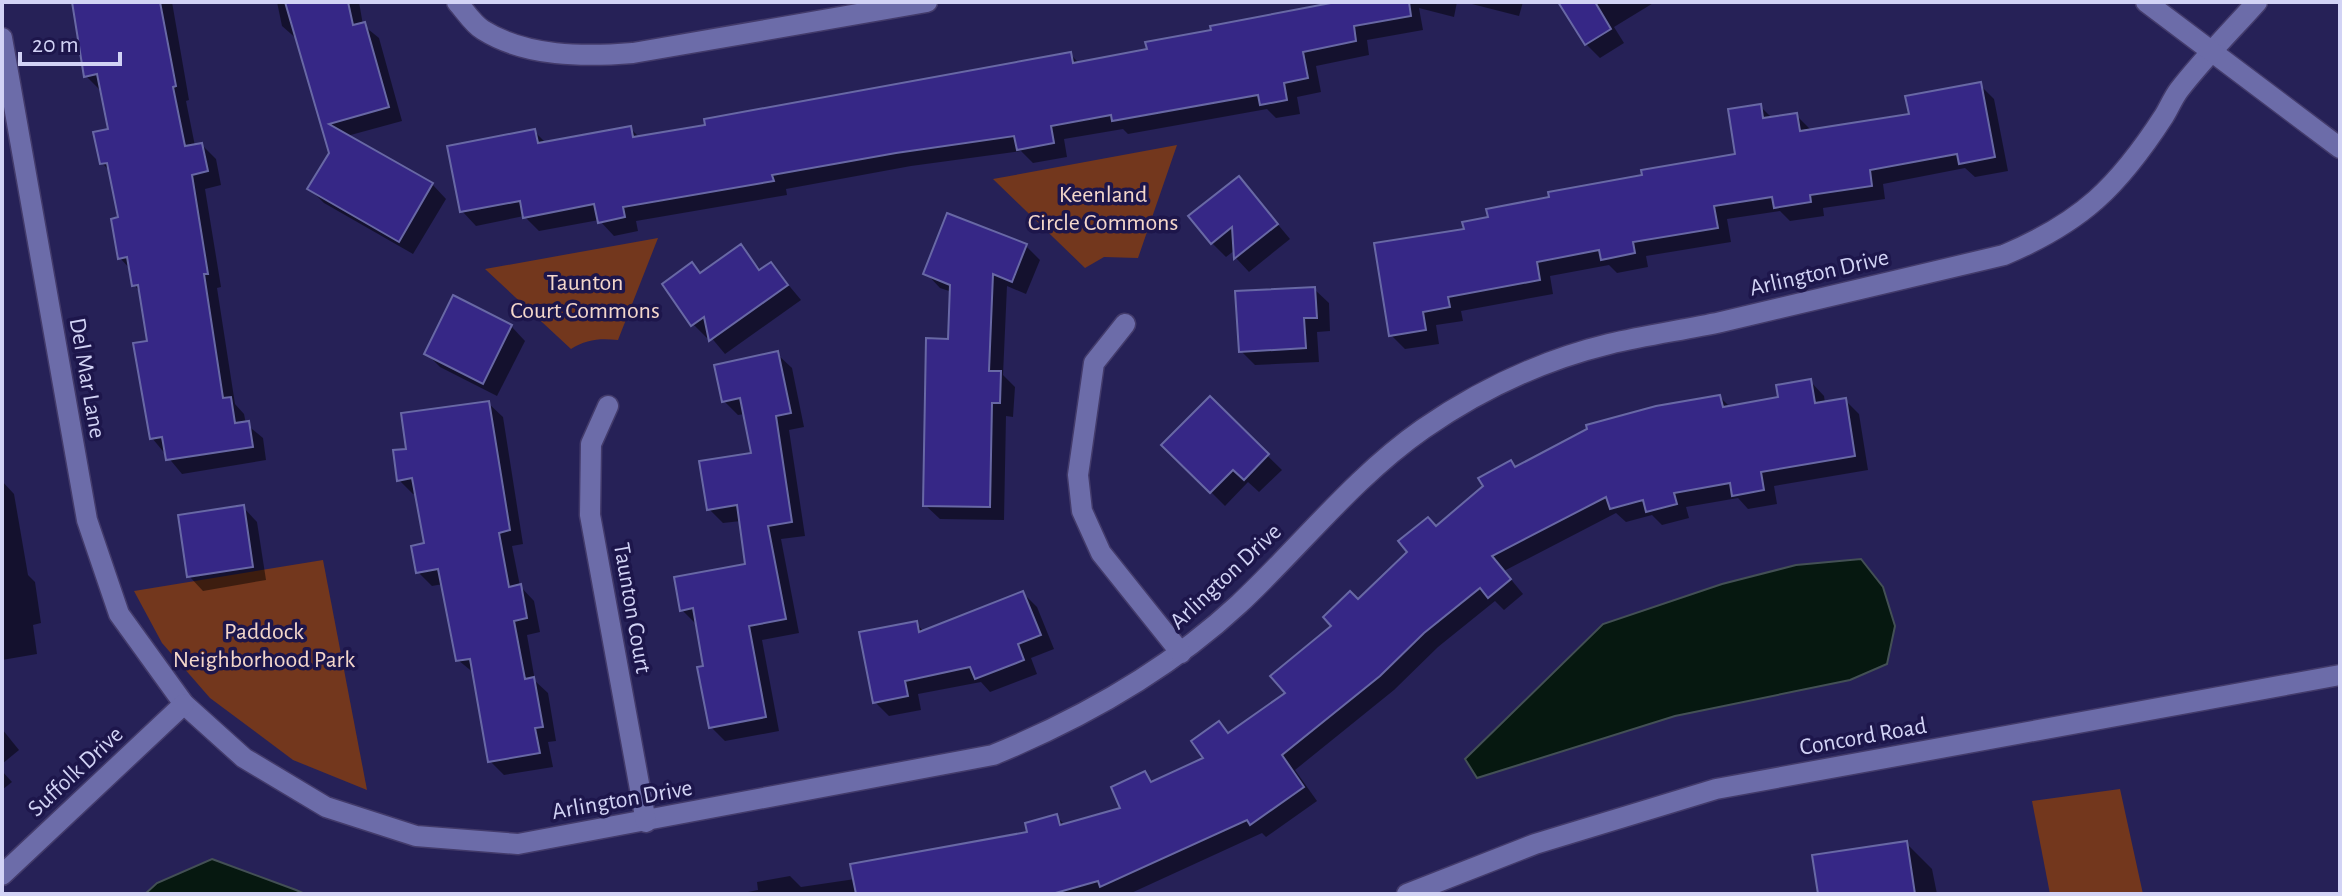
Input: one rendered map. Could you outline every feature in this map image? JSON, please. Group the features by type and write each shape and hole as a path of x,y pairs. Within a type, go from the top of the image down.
{"street":[{"path":"457,2 482,29 521,46 556,53 597,55 633,53 927,2"},
{"path":"2146,2 2214,50 2340,148"},
{"name":"Arlington Drive","path":"184,704 244,758 326,807 416,836 518,844 993,755 1047,733 1098,707 1181,653 1238,605 1344,496 1382,462 1432,423 1510,379 1605,344 1711,324 2004,255 2044,238 2081,214 2113,185 2164,116 2177,93 2257,2"},
{"name":"Del Mar Lane","path":"2,38 87,520 119,614 184,704"},
{"path":"1125,324 1094,363 1078,475 1082,511 1101,553 1181,653"},
{"name":"Taunton Court","path":"608,406 591,444 590,515 646,822"},
{"name":"Concord Road","path":"1407,894 1535,844 1716,789 2340,675"},
{"name":"Suffolk Drive","path":"2,875 184,704"}],"green space":[{"name":"Keenland Circle Commons","path":"1177,145 1138,258 1104,257 1085,268 993,179"},
{"name":"Taunton Court Commons","path":"658,238 618,340 594,340 571,349 485,269"},
{"name":"Paddock Neighborhood Park","path":"323,560 367,790 293,760 210,698 162,643 134,591"},
{"path":"2120,789 2143,894 2050,894 2032,801"}],"shaded area":[{"path":"1861,559 1883,587 1895,626 1887,664 1850,680 1675,716 1477,778 1465,759 1603,624 1722,584 1796,565"},
{"path":"212,859 305,894 145,894 157,883"}],"building":[{"path":"72,2 160,2 185,146 202,143 208,171 192,175 223,398 231,397 235,423 249,421 253,447 166,460 162,437 150,439 133,343 147,341 138,285 132,286 127,257 118,259 111,219 118,217 107,163 100,164 93,132 108,129 97,74 84,77"},
{"path":"285,2 348,2 353,25 365,22 389,107 329,124 433,183 399,242 307,189 329,153"},
{"path":"1336,2 1409,2 1411,16 1354,26 1356,41 1303,52 1308,78 1284,83 1287,100 1260,105 1258,95 1112,121 1111,115 1051,126 1054,143 1017,150 1014,136 772,175 774,181 623,207 625,217 598,223 594,204 523,218 520,201 460,212 447,146 535,129 538,143 631,126 633,137 705,125 704,119 1071,52 1073,63 1147,49 1145,42"},
{"path":"1558,2 1595,2 1611,29 1585,45"},
{"path":"1981,82 1995,157 1959,164 1957,154 1870,170 1872,186 1810,195 1811,202 1774,208 1772,197 1714,206 1718,228 1633,242 1635,253 1601,260 1599,250 1537,262 1540,280 1448,297 1450,307 1423,312 1426,330 1389,336 1374,243 1464,229 1462,222 1488,217 1486,209 1549,197 1548,192 1642,175 1641,170 1735,154 1728,109 1761,104 1763,118 1797,113 1800,131 1909,114 1905,96"},
{"path":"1239,176 1278,224 1234,259 1232,227 1211,244 1188,216"},
{"path":"947,213 1027,244 1012,282 993,274 989,371 1001,371 1000,403 992,403 990,507 923,506 926,338 948,339 950,285 923,274"},
{"path":"741,244 759,270 771,262 788,285 709,341 704,317 691,326 662,284 692,262 700,273"},
{"path":"1315,287 1317,318 1304,318 1306,348 1239,352 1235,291"},
{"path":"453,295 512,325 483,384 424,354"},
{"path":"778,351 791,413 776,416 792,522 768,526 786,619 749,626 766,717 709,728 697,667 703,666 693,608 680,611 674,577 745,564 737,505 707,510 699,461 751,453 740,398 722,402 714,365"},
{"path":"1811,379 1815,403 1846,398 1855,456 1761,472 1764,490 1732,496 1730,483 1674,493 1677,504 1646,512 1643,500 1610,509 1606,497 1492,556 1511,579 1488,598 1480,588 1424,633 1380,676 1282,755 1304,787 1250,825 1247,820 1100,887 1098,881 1052,894 856,894 850,864 1027,832 1025,823 1057,814 1060,825 1120,808 1111,787 1145,771 1151,782 1203,758 1191,741 1219,721 1228,733 1285,693 1270,676 1331,626 1323,617 1350,591 1358,599 1407,552 1398,541 1428,517 1436,526 1483,486 1478,478 1511,460 1515,467 1587,429 1586,425 1656,406 1720,395 1723,407 1778,397 1776,385"},
{"path":"1210,396 1269,454 1244,480 1233,470 1210,493 1161,445"},
{"path":"489,401 510,530 499,533 509,587 521,584 527,618 514,621 525,679 534,677 543,727 535,728 540,753 488,762 470,659 456,661 438,569 416,573 411,546 424,543 412,478 397,481 393,450 406,449 401,413"},
{"path":"244,505 253,567 187,577 178,515"},
{"path":"1023,591 1041,635 1018,644 1024,660 975,679 970,667 905,681 908,696 873,703 859,632 917,621 919,632"},
{"path":"1907,841 1915,894 1818,894 1812,855"}]}
